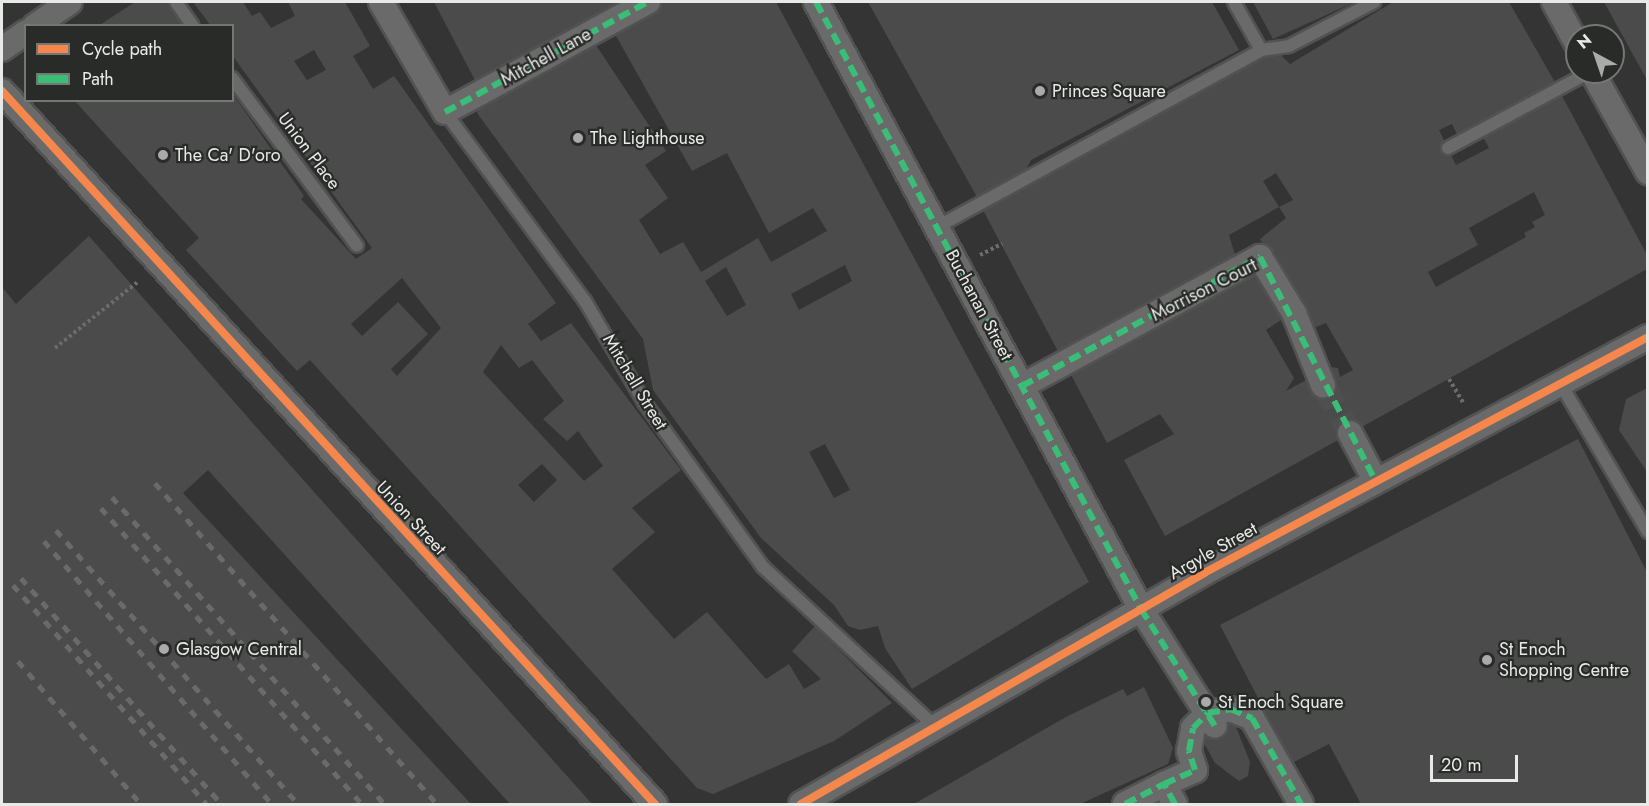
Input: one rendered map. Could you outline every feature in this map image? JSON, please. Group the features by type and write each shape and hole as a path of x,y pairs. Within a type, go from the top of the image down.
{"street":[{"path":"38,24 70,2"},
{"name":"Mitchell Street","path":"381,2 445,112"},
{"name":"Buchanan Street","path":"816,2 1141,609 1211,719"},
{"path":"1554,2 1566,24"},
{"name":"Mitchell Lane","path":"445,112 639,4"},
{"path":"2,49 24,33"},
{"path":"1598,84 1647,172"},
{"name":"Union Street","path":"2,91 655,804"},
{"name":"Morrison Court","path":"1022,386 1260,257 1294,313 1323,385"},
{"name":"Argyle Street","path":"801,804 1141,609 1375,480 1647,337"},
{"path":"1350,433 1375,480"},
{"path":"1125,804 1170,794 1195,770 1190,738 1211,719 1230,709 1252,718 1301,804"}],"lane":[{"path":"176,2 192,24"},
{"path":"1234,2 1261,50"},
{"path":"937,227 1261,50 1289,46 1374,2"},
{"name":"Union Place","path":"234,81 357,246"},
{"path":"1448,148 1568,84"},
{"name":"Mitchell Street","path":"445,112 585,301 644,402 763,567 935,726"},
{"path":"1560,383 1647,532"}],"path":[{"path":"55,348 132,286"}],"building":[{"path":"135,2 171,2 186,24 101,24"},
{"path":"193,2 243,2 252,16 260,12 271,28 295,16 288,2 345,2 370,46 353,56 373,89 394,76 556,303 528,324 541,341 571,323 681,470 632,508 655,532 612,569 674,639 707,612 766,679 789,664 804,689 821,679 792,651 815,626 892,703 834,741 713,794 697,788 310,360 297,371 186,250 199,238 76,102 234,102 234,96 304,196 301,199 356,259 372,248 234,58 234,24 210,24","holes":["314,50 326,70 307,80 294,61","402,278 441,328 397,376 391,369 428,334 398,302 362,336 351,324","501,345 519,368 532,360 564,401 543,419 567,441 578,431 603,466 584,481 483,372","542,464 557,480 534,502 518,485"]},
{"path":"434,2 626,2 478,86"},
{"path":"658,2 776,2 1089,582 912,689 885,648 878,626 860,630 848,626 834,605 761,538 653,390 643,339 477,113 480,97 590,36 666,151 645,165 668,198 639,220 660,254 683,242 701,272 758,238 771,262 827,231 813,208 769,233 727,153 692,171 611,27","holes":["845,265 852,281 799,310 791,294","726,267 746,305 727,316 705,281","825,444 850,490 834,498 809,452"]},
{"name":"Princes Square","path":"868,2 1212,2 1239,50 1031,160 1025,172 977,197"},
{"path":"1253,2 1355,2 1273,39"},
{"path":"1393,2 1509,2 1556,84 1458,136 1452,124 1439,130 1456,165 1489,148 1483,137 1561,94 1647,255 1647,269 1165,536 1124,460 1174,434 1160,414 1107,443 1068,369 1255,271 1284,318 1266,330 1294,378 1286,391 1330,367 1338,368 1340,377 1353,370 1326,323 1314,328 1260,239 1286,218 1279,207 1229,235 1236,258 1061,357 983,210 1277,51 1290,64","holes":["1276,173 1293,200 1279,207 1263,181","1534,192 1545,215 1532,222 1535,227 1524,233 1526,237 1436,287 1428,272 1478,245 1469,228"]},
{"path":"1604,2 1647,2 1647,80 1625,40 1625,24 1616,24"},
{"name":"Glasgow Central","path":"89,236 592,804 510,804 208,470 183,493 471,804 2,804 2,287 16,304"},
{"path":"1647,388 1647,472 1619,430 1626,399"},
{"name":"St Enoch Shopping Centre","path":"1578,439 1647,572 1647,804 1361,804 1329,744 1292,763 1220,625"},
{"path":"1144,687 1173,748 1168,764 1080,804 914,804 1066,717 1123,689 1127,696"},
{"path":"1232,717 1250,762 1248,776 1239,781 1215,763 1199,734"}],"tunnel":[{"path":"1323,385 1350,433"}],"railway":[{"path":"155,483 437,804"},
{"path":"112,497 385,804"},
{"path":"101,508 362,804"},
{"path":"56,530 298,804"},
{"path":"44,541 272,804"},
{"path":"21,578 222,804"},
{"path":"13,585 207,804"},
{"path":"18,661 141,804"}],"marked path":[{"path":"445,112 648,2"},
{"path":"816,2 1141,609 1215,726"},
{"path":"1022,386 1260,257 1375,480"},
{"path":"1175,804 1164,784 1195,770 1189,751 1193,728 1208,713 1230,709 1252,718 1301,804"},
{"path":"1125,804 1164,784"}],"cycle path":[{"path":"2,91 655,804"},
{"path":"801,804 1204,573 1648,337"}],"place":[{"name":"Princes Square","path":"1040,91"},
{"name":"The Lighthouse","path":"578,138"},
{"name":"The Ca' D'oro","path":"163,155"},
{"name":"Glasgow Central","path":"164,649"},
{"name":"St Enoch Shopping Centre","path":"1487,660"},
{"name":"St Enoch Square","path":"1206,702"}]}
